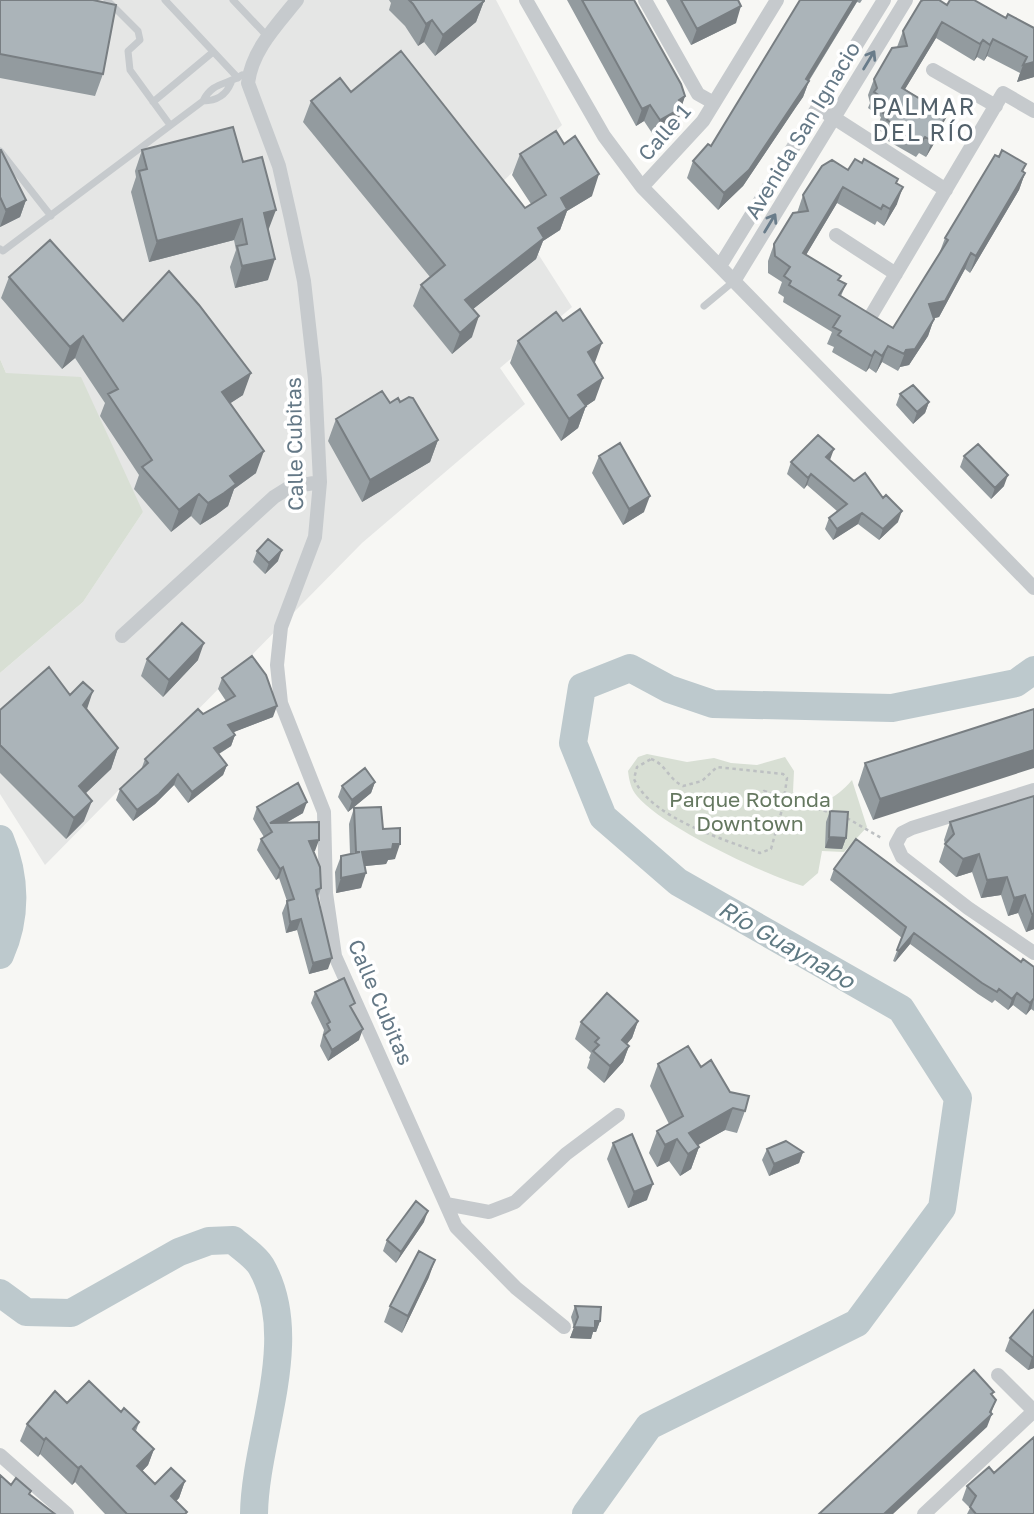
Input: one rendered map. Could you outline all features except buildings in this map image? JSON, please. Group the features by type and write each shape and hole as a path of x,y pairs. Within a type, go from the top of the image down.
{"street":[{"path":"244,74 297,0"},
{"path":"526,0 604,136 642,187 1034,588"},
{"name":"Calle 1","path":"645,0 698,94 714,103"},
{"name":"Calle 1","path":"642,187 686,142 714,103 777,0"},
{"name":"Avenida San Ignacio","path":"720,266 884,0"},
{"name":"Avenida San Ignacio","path":"734,281 905,0"},
{"path":"933,69 996,106"},
{"name":"Calle Cubitas","path":"244,74 279,166 304,281 315,379 320,482 315,537 281,627 277,665 281,702 324,812 326,893 335,956 456,1227 476,1249 564,1327"},
{"path":"872,314 1003,93 1034,111"},
{"path":"818,108 946,190"},
{"path":"836,235 896,274"},
{"path":"122,636 274,497 290,487 320,482"},
{"path":"1034,790 912,828 902,833 896,844 902,857 968,908 1034,953"},
{"path":"446,1204 489,1212 515,1202 566,1154 618,1115"},
{"path":"924,1514 1034,1411 998,1375"},
{"path":"0,1455 67,1514"}],"lane":[{"path":"107,0 138,30 140,40 128,51 130,70 170,125"},
{"path":"0,249 3,251 203,101 208,92 219,83 231,83 244,74 213,52 165,0"},
{"path":"233,0 268,37"},
{"path":"153,102 213,52"},
{"path":"0,151 51,216"},
{"path":"704,306 734,281"}],"path":[{"path":"651,759 663,765 670,778 683,786 702,781 717,767 783,774 787,778 784,798 774,845 760,853 699,830 675,817 644,793 637,785 634,773 637,767 651,759"},
{"path":"762,798 764,791 850,819 864,830 896,844"}],"shaded area":[{"path":"0,0 496,0 562,125 496,188 572,307 500,368 525,404 362,543 45,865 0,794 0,673 83,602 143,512 6,373 0,359"}],"green space":[{"path":"0,359 6,373 81,377 143,512 83,602 0,673"},
{"name":"Parque Rotonda Downtown","path":"647,754 687,762 714,758 731,763 757,765 785,757 794,771 793,792 808,802 816,803 832,797 852,780 867,827 844,852 822,851 818,873 803,886 764,872 715,848 649,808 633,790 628,771 638,757"}],"waterway":[{"name":"Río Guaynabo","path":"586,1514 649,1426 857,1323 942,1208 958,1098 901,1009 678,882 603,817 573,743 582,687 630,668 669,689 713,704 892,708 1016,683 1034,670"},
{"path":"0,839 12,882 12,912 0,955"},
{"path":"0,1293 26,1312 71,1313 179,1252 209,1241 233,1240 252,1255 261,1266 273,1294 278,1324 274,1388 256,1484 254,1514"}],"district":[{"name":"PALMAR DEL RÍO","path":"924,119"}]}
